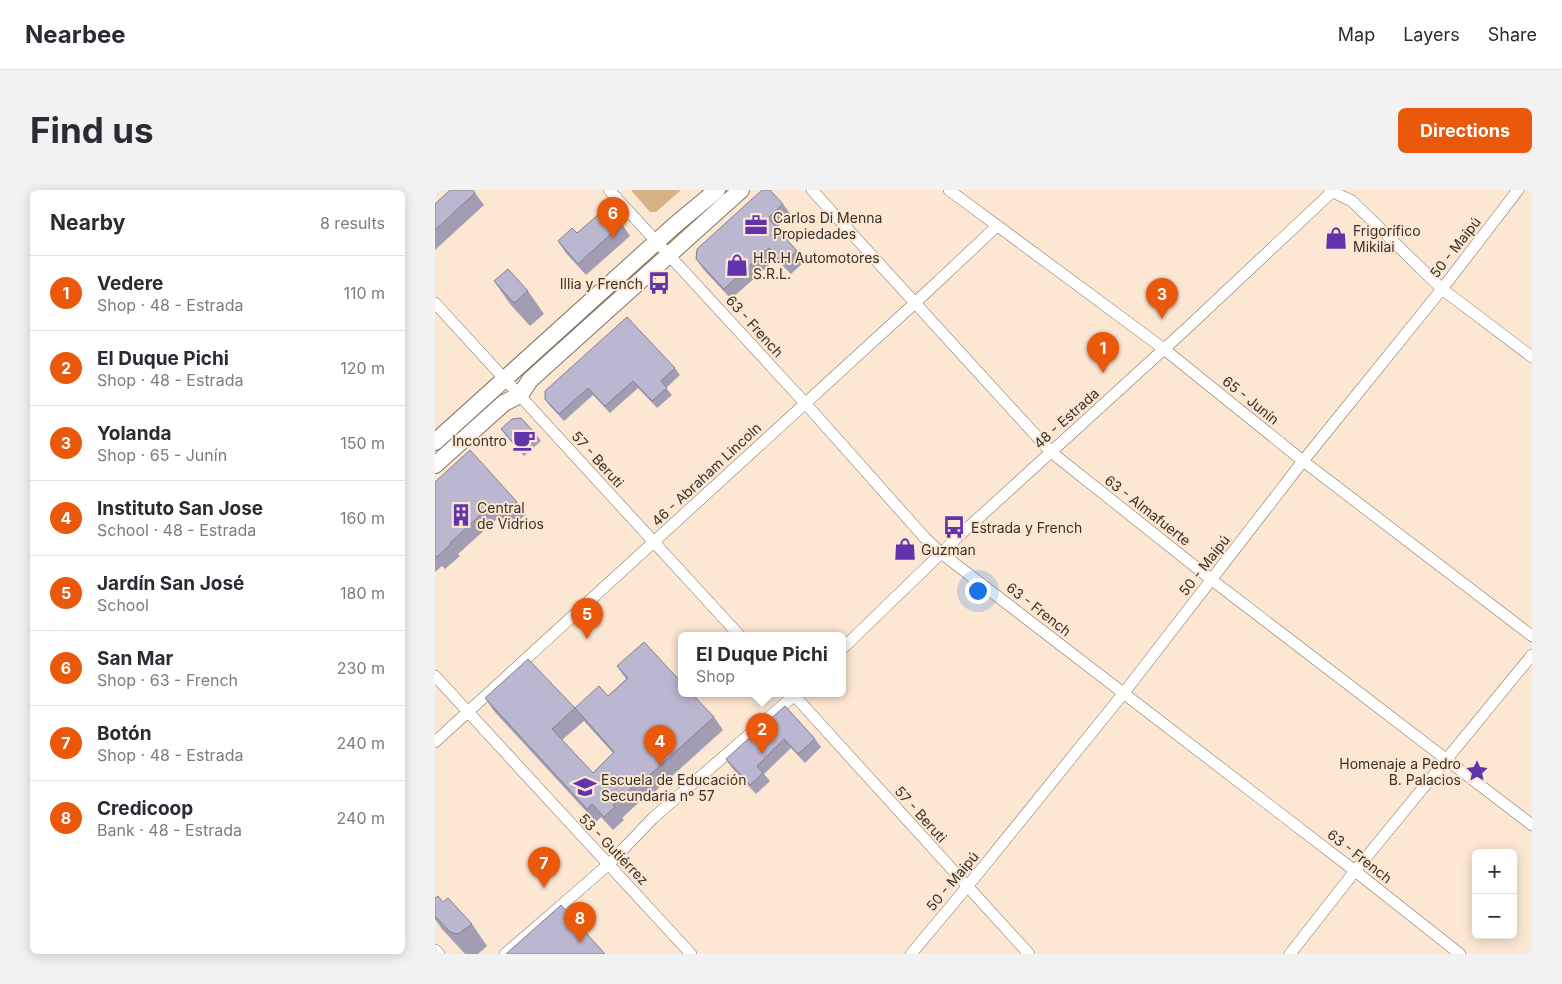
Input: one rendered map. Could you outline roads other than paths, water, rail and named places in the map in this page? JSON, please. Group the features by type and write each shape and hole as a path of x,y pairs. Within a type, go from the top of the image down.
{"main road":[{"path":"435,442 717,190"},
{"path":"435,465 504,403 520,395 530,380 741,190"}],"street":[{"name":"63 - French","path":"609,190 805,403 925,538 941,553 1460,954"},
{"name":"63 - Almafuerte","path":"812,190 1051,452 1212,580 1532,825"},
{"name":"65 - Junín","path":"949,190 1164,349 1303,461 1532,636"},
{"name":"50 - Maipú","path":"911,954 1123,694 1303,461 1442,289 1518,190"},
{"path":"1332,191 1352,201 1442,289 1532,358"},
{"name":"48 - Estrada","path":"846,645 941,553 1164,349 1332,191"},
{"name":"46 - Abraham Lincoln","path":"435,742 654,543 997,226"},
{"name":"57 - Beruti","path":"435,303 736,632"},
{"path":"1290,954 1355,871 1532,655"},
{"name":"53 - Gutiérrez","path":"435,676 571,826 609,864 691,954"},
{"path":"505,954 609,864 653,818 792,697"},
{"name":"57 - Beruti","path":"798,697 1029,954"},
{"path":"435,950 439,954"}],"place":[{"name":"Carlos Di Menna Propiedades","path":"756,225"},
{"name":"San Mar","path":"613,238"},
{"name":"Frigorífico Mikilai","path":"1336,238"},
{"name":"H.R.H Automotores S.R.L.","path":"737,265"},
{"name":"Illia y French","path":"659,283"},
{"name":"Yolanda","path":"1162,319"},
{"name":"Vedere","path":"1103,373"},
{"name":"Incontro","path":"524,440"},
{"name":"Central de Vidrios","path":"461,515"},
{"name":"Estrada y French","path":"954,527"},
{"name":"Guzman","path":"905,549"},
{"name":"Jardín San José","path":"587,639"},
{"name":"El Duque Pichi","path":"762,754"},
{"name":"Instituto San Jose","path":"660,766"},
{"name":"Homenaje a Pedro B. Palacios","path":"1477,771"},
{"name":"Escuela de Educación Secundaria nº 57","path":"585,787"},
{"name":"Botón","path":"544,888"},
{"name":"Credicoop","path":"580,943"}]}
